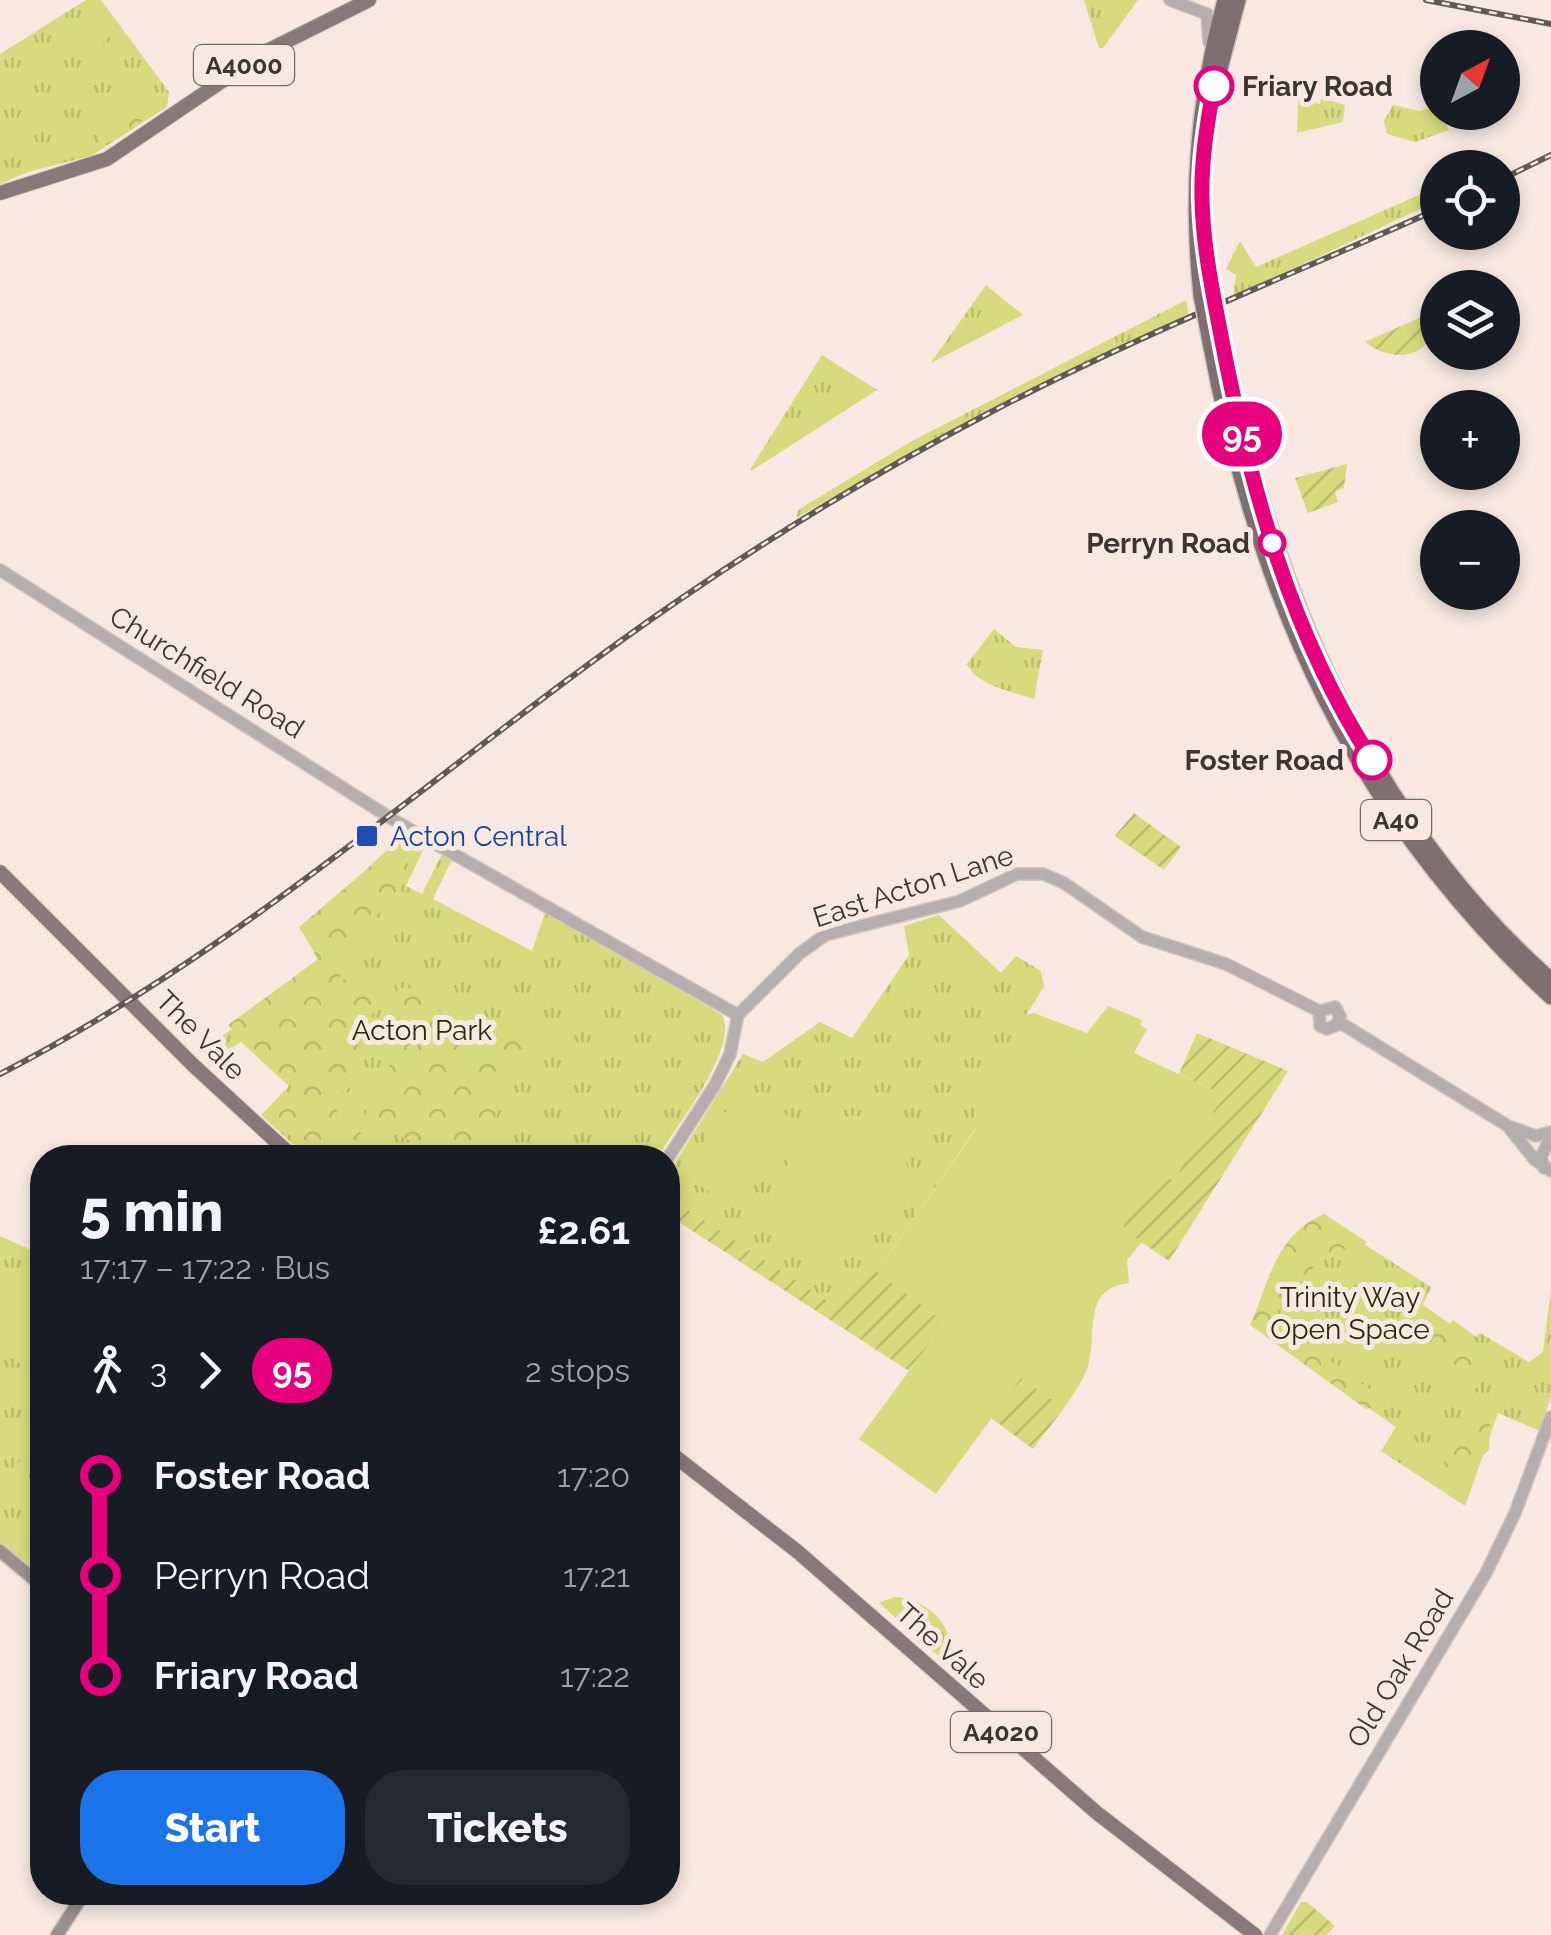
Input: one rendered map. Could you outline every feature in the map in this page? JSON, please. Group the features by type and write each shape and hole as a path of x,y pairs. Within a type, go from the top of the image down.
{"highway":[{"name":"A40","path":"1226,0 1207,66 1193,199 1206,293 1246,504 1284,613 1334,720 1392,814 1440,880 1503,953 1551,997"},
{"name":"A40","path":"1206,293 1204,146 1238,0"},
{"name":"A40","path":"1215,337 1266,524 1295,607 1347,718 1454,876 1510,944 1551,980"}],"main road":[{"name":"A4000","path":"0,194 106,159 253,60 369,0"},
{"name":"The Vale","path":"0,872 280,1145"},
{"name":"The Vale","path":"680,1460 798,1552 1010,1740 1255,1935"},
{"path":"0,1551 30,1576"},
{"path":"57,1935 77,1905"}],"street":[{"path":"1170,0 1207,14 1207,66"},
{"name":"Churchfield Road","path":"0,570 388,816 738,1015"},
{"name":"East Acton Lane","path":"676,1145 730,1054 738,1015 777,973 826,935 960,902 1002,878 1030,873 1064,883 1142,936 1226,964 1319,1011 1335,1007 1340,1022 1508,1126 1536,1136 1551,1134"},
{"name":"East Acton Lane","path":"1508,1126 1547,1169"},
{"path":"1547,1169 1542,1156 1551,1134"},
{"name":"Old Oak Road","path":"1270,1935 1486,1572 1515,1513 1551,1417"}],"green space":[{"path":"86,0 101,0 169,92 167,107 91,156 28,172 0,184 0,54"},
{"path":"1084,0 1138,0 1103,48 1099,48"},
{"path":"97,14 111,36 79,59 63,37"},
{"path":"1321,98 1345,105 1343,122 1297,133 1298,100 1320,104"},
{"path":"148,103 159,109 107,145 99,145 98,134 114,117"},
{"path":"1393,105 1420,111 1420,130 1449,130 1415,142 1387,134 1384,121"},
{"path":"1420,195 1420,209 1233,297 1236,275 1226,269 1240,241 1256,267"},
{"path":"986,285 1023,315 931,363 932,361"},
{"path":"1186,300 1189,318 974,419 796,518 798,510 912,441"},
{"path":"1420,318 1420,348 1414,352 1390,354 1365,342"},
{"path":"822,355 877,390 751,471 751,468"},
{"path":"1347,464 1344,488 1335,491 1338,502 1308,513 1295,478"},
{"path":"994,629 1016,647 1043,650 1034,699 986,682 967,664"},
{"path":"1134,813 1181,847 1164,870 1115,836"},
{"path":"405,833 409,855 401,887 350,947 340,978 383,992 356,1049 361,1081 327,1101 362,1134 359,1145 301,1145 270,1118 294,1087 228,1025 317,960 305,927"},
{"name":"Acton Park","path":"407,835 413,844 425,846 406,886 422,894 442,854 452,859 433,899 532,951 546,910 722,1015 722,1047 703,1087 666,1145 294,1145 261,1115 289,1086 241,1042 224,1052 216,1041 320,962 299,927"},
{"path":"939,915 1001,973 1016,956 1041,971 1044,987 973,1098 976,1117 970,1129 976,1128 877,1272 870,1268 835,1306 680,1205 680,1155 743,1054 763,1062 820,1022 852,1038 909,955 904,926"},
{"path":"970,948 996,973 970,1000 944,975"},
{"path":"399,988 417,988 457,1029 466,1058 488,1046 514,1018 541,1043 523,1081 491,1070 499,1098 491,1139 493,1145 421,1145 364,1121 375,1076 410,1051 371,1040"},
{"path":"1108,1006 1142,1020 1140,1025 1147,1029 1134,1053 1223,1095 1174,1181 1155,1171 1123,1228 1142,1242 1127,1260 1129,1283 1114,1287 1098,1303 1088,1366 1064,1408 1021,1378 936,1494 859,1439 945,1322 877,1272 976,1129 968,1129 976,1117 973,1098 1026,1015 1034,1013 1087,1033"},
{"path":"1197,1033 1288,1071 1169,1261 1122,1229 1155,1170 1174,1180 1223,1095 1179,1074"},
{"path":"744,1085 795,1121 734,1209 683,1174"},
{"path":"854,1115 889,1134 905,1158 907,1185 896,1212 877,1233 851,1246 823,1247 795,1233 785,1223 775,1206 772,1186 816,1124"},
{"path":"680,1205 835,1306 871,1267 945,1322 909,1371 680,1223"},
{"path":"1324,1214 1367,1242 1355,1255 1338,1246 1291,1287 1276,1310 1293,1333 1372,1391 1378,1406 1366,1409 1250,1325 1284,1247 1294,1234"},
{"name":"Trinity Way Open Space","path":"1320,1216 1431,1287 1423,1305 1450,1324 1453,1320 1476,1337 1480,1333 1529,1362 1543,1352 1551,1288 1551,1396 1540,1431 1498,1413 1465,1506 1381,1451 1396,1427 1252,1326"},
{"path":"0,1236 30,1250 30,1569 0,1545"},
{"path":"0,1287 30,1308 30,1353 22,1365 0,1350"},
{"path":"1432,1318 1452,1333 1482,1379 1473,1392 1446,1368 1434,1351 1430,1342"},
{"path":"1021,1377 1064,1408 1033,1449 991,1418"},
{"path":"1483,1420 1490,1423 1489,1450 1459,1476 1443,1459"},
{"path":"23,1456 30,1462 30,1503 6,1481"},
{"path":"895,1597 929,1609 945,1627 949,1650 945,1662 879,1603"},
{"path":"1301,1902 1307,1902 1335,1926 1327,1935 1282,1935"}],"railway":[{"path":"1426,0 1551,24"},
{"path":"1520,170 1551,155"},
{"path":"0,1074 91,1024 179,968 347,848 595,660 716,575 832,502 1045,384 1420,217"}],"bus line":[{"name":"95","path":"1214,86 1204,146 1206,269 1239,423 1266,524 1295,607 1347,718 1372,760"}],"place":[{"name":"Friary Road","path":"1214,86"},
{"name":"Perryn Road","path":"1272,543"},
{"name":"Foster Road","path":"1372,760"},
{"name":"Acton Central","path":"367,836"}]}
